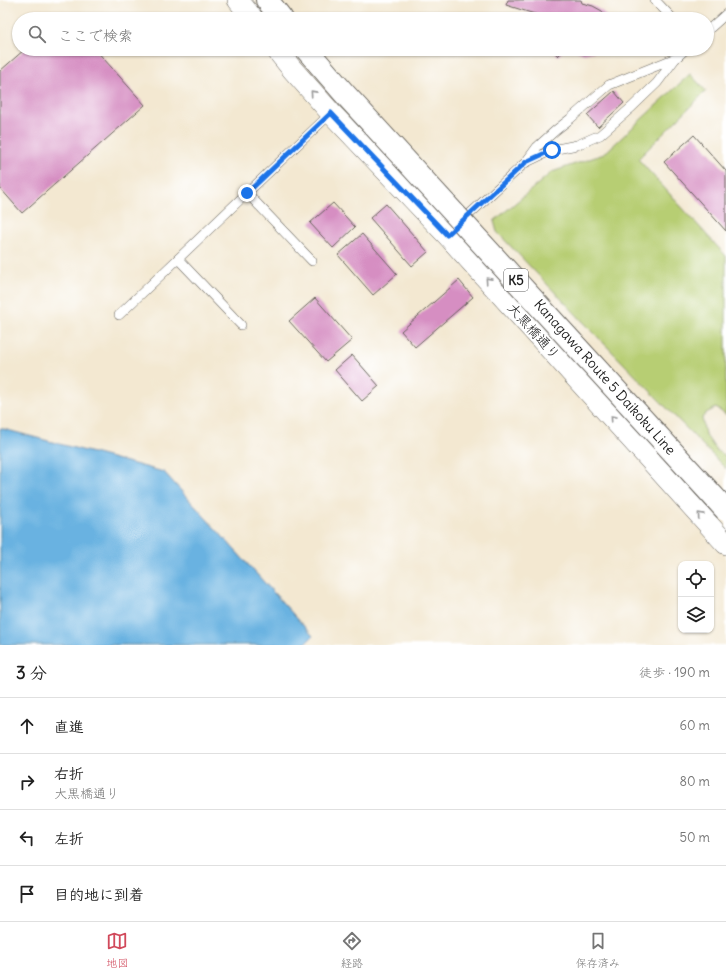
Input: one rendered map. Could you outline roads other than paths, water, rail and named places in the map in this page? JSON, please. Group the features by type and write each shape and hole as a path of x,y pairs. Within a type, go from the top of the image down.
{"highway":[{"path":"267,0 276,12"},
{"path":"276,0 285,12"},
{"name":"Kanagawa Route 5 Daikoku Line","path":"312,56 726,510"},
{"name":"Kanagawa Route 5 Daikoku Line","path":"322,56 360,100 726,501"}],"street":[{"path":"238,0 247,12"},
{"path":"257,0 266,12"},
{"name":"大黒橋通り","path":"282,56 331,113 453,230 726,518"},
{"name":"大黒橋通り","path":"299,56 726,544"}],"lane":[{"path":"655,0 666,12"},
{"path":"714,25 726,14"},
{"path":"453,230 526,162 537,147 609,85 676,58"},
{"path":"526,162 552,150 577,145 600,135 657,83 676,58"},
{"path":"119,315 331,113"},
{"path":"247,193 312,261"},
{"path":"178,259 241,325"}],"water":[{"path":"0,428 164,472 313,636 304,645 0,645"}]}
